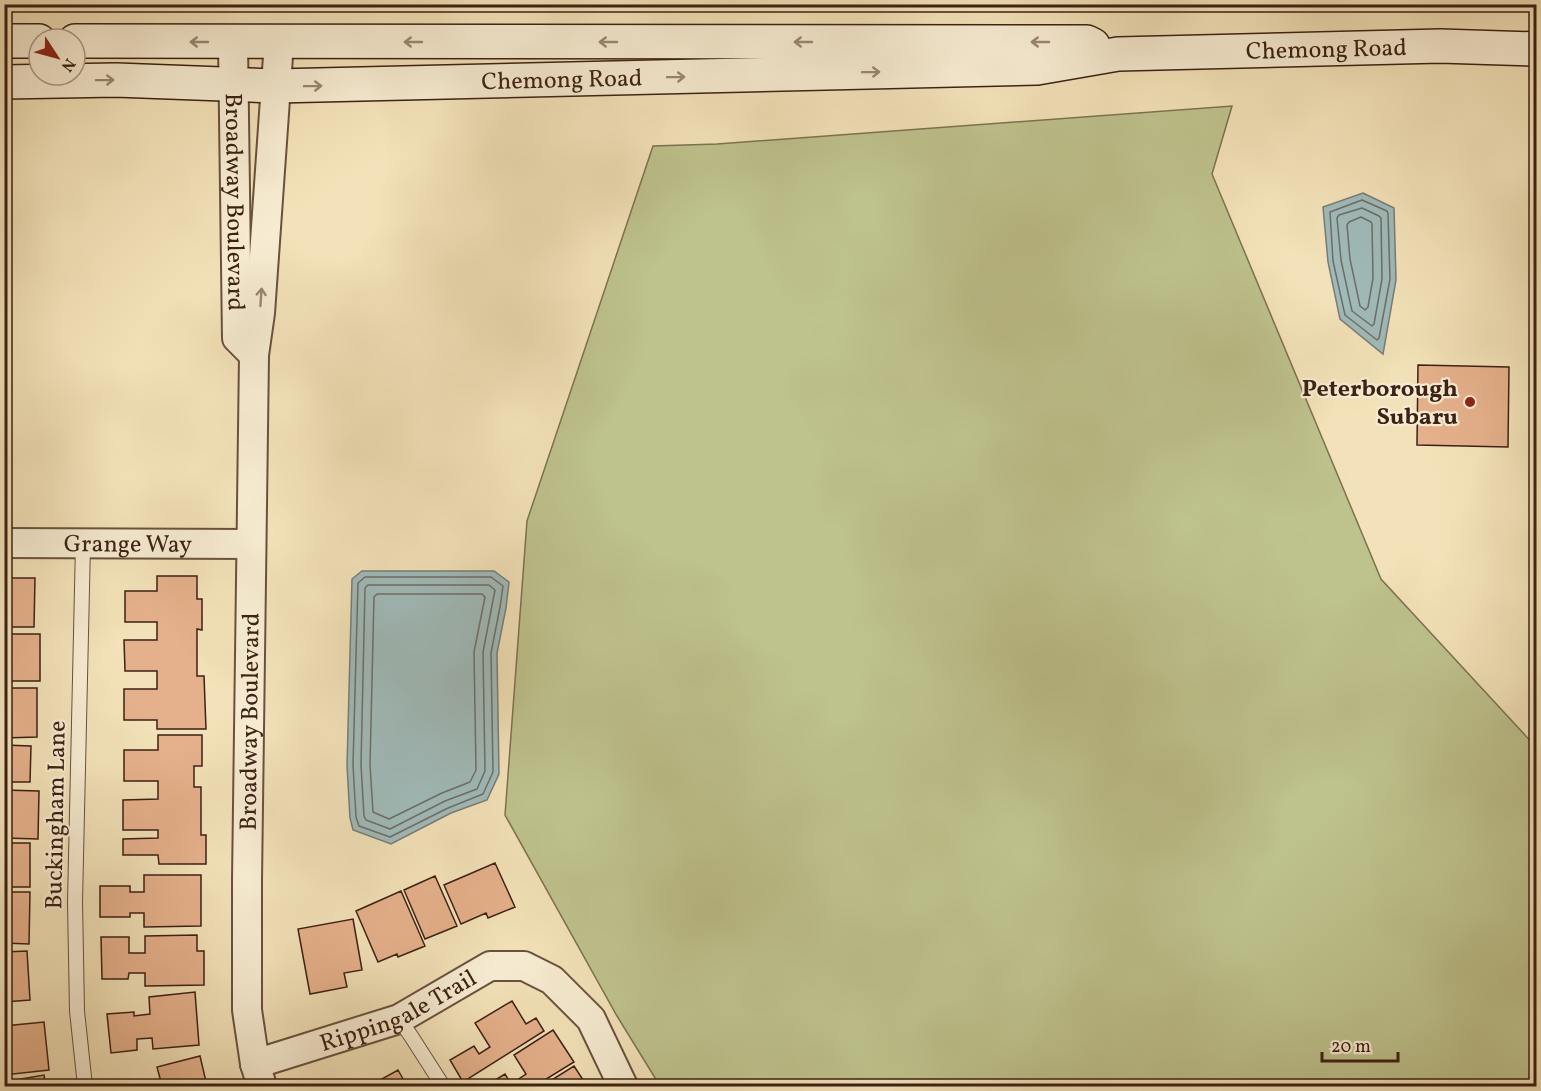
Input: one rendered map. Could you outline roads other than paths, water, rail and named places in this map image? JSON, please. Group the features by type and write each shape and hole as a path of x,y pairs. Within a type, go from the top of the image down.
{"main road":[{"path":"4,41 27,41"},
{"name":"Chemong Road","path":"87,41 1087,42 1118,54"},
{"name":"Chemong Road","path":"4,82 116,80 276,86 1037,68 1118,54 1440,46 1536,50"}],"street":[{"name":"Broadway Boulevard","path":"233,42 237,338 254,355"},
{"name":"Broadway Boulevard","path":"259,1075 247,1010 254,355 260,313 279,42"},
{"name":"Grange Way","path":"4,543 251,544"},
{"name":"Rippingale Trail","path":"259,1075 399,1019 490,966 524,966 552,980 591,1019 623,1086"}],"lane":[{"name":"Buckingham Lane","path":"83,544 75,902 77,1011 85,1086"},
{"path":"399,1019 443,1086"}],"water":[{"path":"1363,193 1394,208 1396,280 1383,354 1340,319 1328,262 1323,207"},
{"path":"362,571 494,571 509,582 497,653 499,774 487,800 451,813 391,844 353,830 350,818 347,766 352,579"}],"place":[{"name":"Peterborough Subaru","path":"1470,402"}]}
